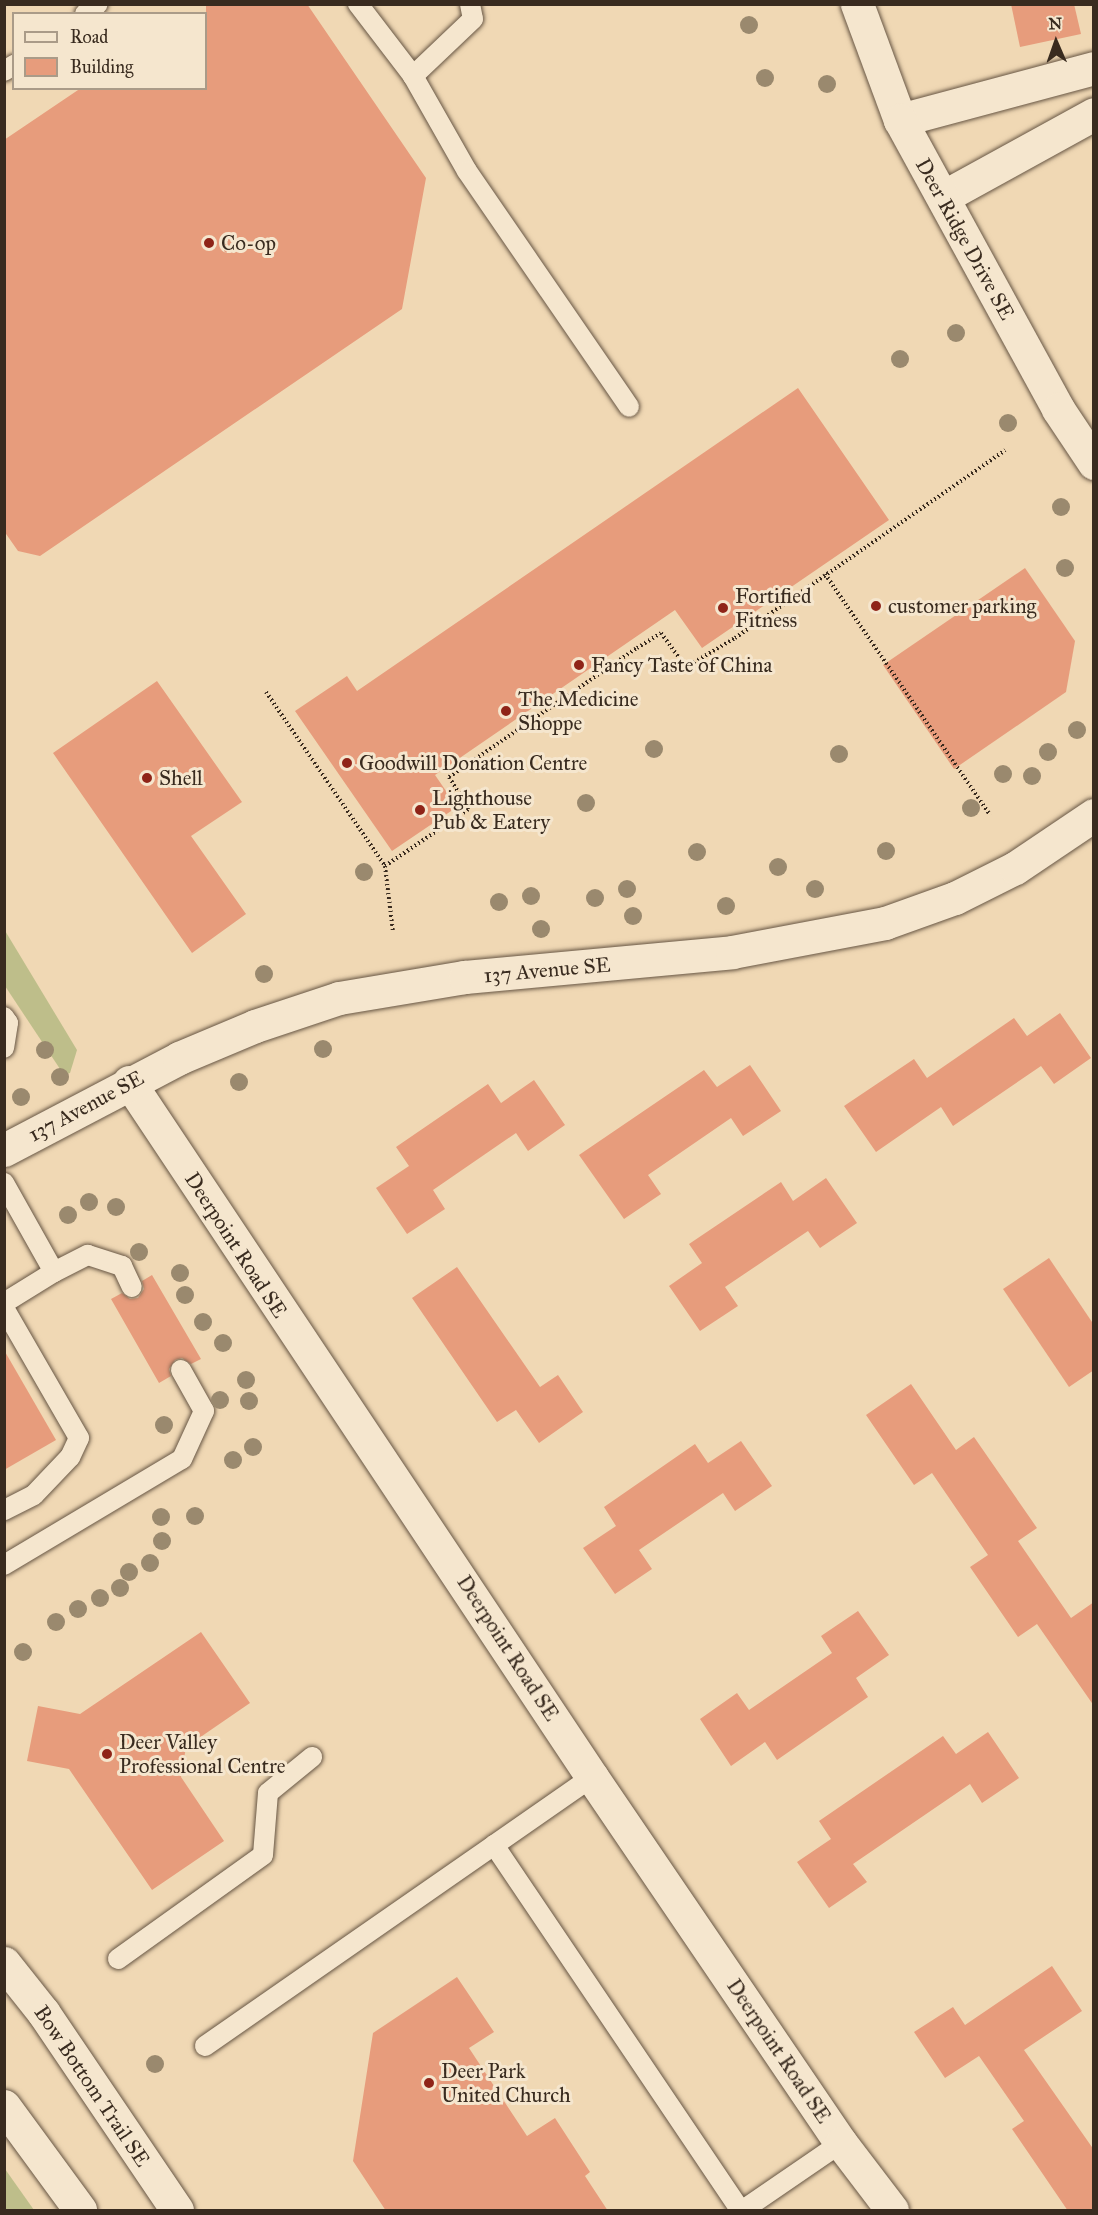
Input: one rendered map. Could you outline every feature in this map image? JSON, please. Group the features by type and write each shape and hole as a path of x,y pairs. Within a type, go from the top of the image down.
{"street":[{"name":"Deer Ridge Drive SE","path":"857,4 900,120 1058,409 1094,463"},
{"path":"900,120 1094,68"},
{"path":"943,197 1094,114"},
{"name":"137 Avenue SE","path":"4,1150 129,1082 255,1026 339,998 465,977 732,952 885,923 955,898 1015,868 1094,815"},
{"name":"Deerpoint Road SE","path":"129,1082 592,1777 841,2143 892,2211"},
{"name":"Bow Bottom Trail SE","path":"4,1963 43,2012 177,2211"},
{"path":"4,2106 80,2211"}],"lane":[{"path":"358,4 413,76 467,171 630,407"},
{"path":"413,76 473,19 470,4"},
{"path":"4,1017 9,1023 4,1048"},
{"path":"4,1183 54,1272"},
{"path":"4,1510 34,1495 70,1457 79,1438 4,1305 54,1272 88,1255 122,1266 132,1287"},
{"path":"4,1564 182,1459 204,1411 181,1370"},
{"path":"118,1959 263,1855 268,1793 312,1757"},
{"path":"205,2046 592,1777"},
{"path":"494,1845 741,2211 841,2143"}],"path":[{"path":"385,866 469,809 449,777 638,648 661,633 686,667 735,638 1005,450"},
{"path":"825,574 990,815"},
{"path":"266,692 385,866 393,932"}],"green space":[{"path":"4,929 77,1050 70,1073 64,1075 5,986"},
{"path":"5,2169 34,2210 5,2210"}],"building":[{"name":"Co-op","path":"206,4 307,4 426,178 402,309 40,556 18,551 4,531 4,140 78,90 207,90"},
{"path":"1011,4 1074,4 1081,34 1020,47"},
{"path":"798,388 889,520 702,648 675,610 435,775 457,807 392,851 295,711 347,676 357,691"},
{"path":"1025,568 1075,641 1066,692 954,769 883,665"},
{"name":"Shell","path":"157,681 242,802 191,836 246,914 192,953 53,753"},
{"path":"1060,1013 1091,1058 1054,1084 1041,1066 953,1126 941,1107 876,1152 844,1106 914,1059 927,1078 1014,1018 1027,1036"},
{"path":"750,1065 781,1111 743,1136 731,1118 648,1175 661,1194 624,1219 579,1155 704,1070 717,1087"},
{"path":"534,1080 565,1125 528,1151 516,1133 433,1190 445,1209 407,1234 376,1188 409,1166 396,1147 488,1084 501,1103"},
{"path":"826,1178 857,1223 820,1248 808,1231 725,1287 738,1306 700,1331 669,1286 702,1263 689,1244 781,1182 793,1201"},
{"path":"1049,1258 1094,1325 1094,1370 1069,1387 1003,1289"},
{"path":"457,1267 540,1387 558,1375 583,1412 539,1443 516,1410 497,1422 412,1298"},
{"path":"152,1275 201,1359 191,1364 182,1358 175,1360 169,1369 171,1376 159,1383 111,1299 122,1293 130,1299 138,1298 144,1289 142,1281"},
{"path":"4,1350 56,1440 4,1470"},
{"path":"911,1384 956,1450 974,1437 1037,1528 1018,1541 1071,1618 1094,1602 1094,1706 1037,1624 1018,1637 970,1567 988,1555 932,1473 914,1485 866,1415"},
{"path":"741,1441 772,1486 735,1511 723,1493 639,1550 652,1569 615,1594 583,1548 616,1526 604,1507 695,1444 708,1463"},
{"path":"858,1611 889,1655 856,1678 868,1697 777,1760 765,1742 731,1766 700,1719 737,1693 749,1710 832,1653 821,1636"},
{"name":"Deer Valley Professional Centre","path":"201,1632 250,1703 186,1747 181,1777 224,1841 152,1890 69,1769 27,1761 38,1706 80,1714"},
{"path":"988,1732 1019,1778 982,1803 970,1784 853,1864 867,1882 829,1908 797,1862 831,1839 819,1821 943,1736 956,1754"},
{"path":"1052,1966 1082,2011 1024,2050 1094,2150 1094,2211 1068,2211 1012,2129 1024,2121 979,2056 945,2078 914,2032 953,2007 965,2025"},
{"name":"Deer Park United Church","path":"457,1977 494,2032 469,2048 527,2136 555,2118 590,2172 585,2176 608,2211 386,2211 353,2161 373,2033"}],"place":[{"name":"Co-op","path":"209,243"},
{"name":"customer parking","path":"876,606"},
{"name":"Fortified Fitness","path":"723,608"},
{"name":"Fancy Taste of China","path":"579,665"},
{"name":"The Medicine Shoppe","path":"506,711"},
{"name":"Goodwill Donation Centre","path":"347,763"},
{"name":"Shell","path":"147,778"},
{"name":"Lighthouse Pub & Eatery","path":"420,810"},
{"name":"Deer Valley Professional Centre","path":"107,1754"},
{"name":"Deer Park United Church","path":"429,2083"}]}
